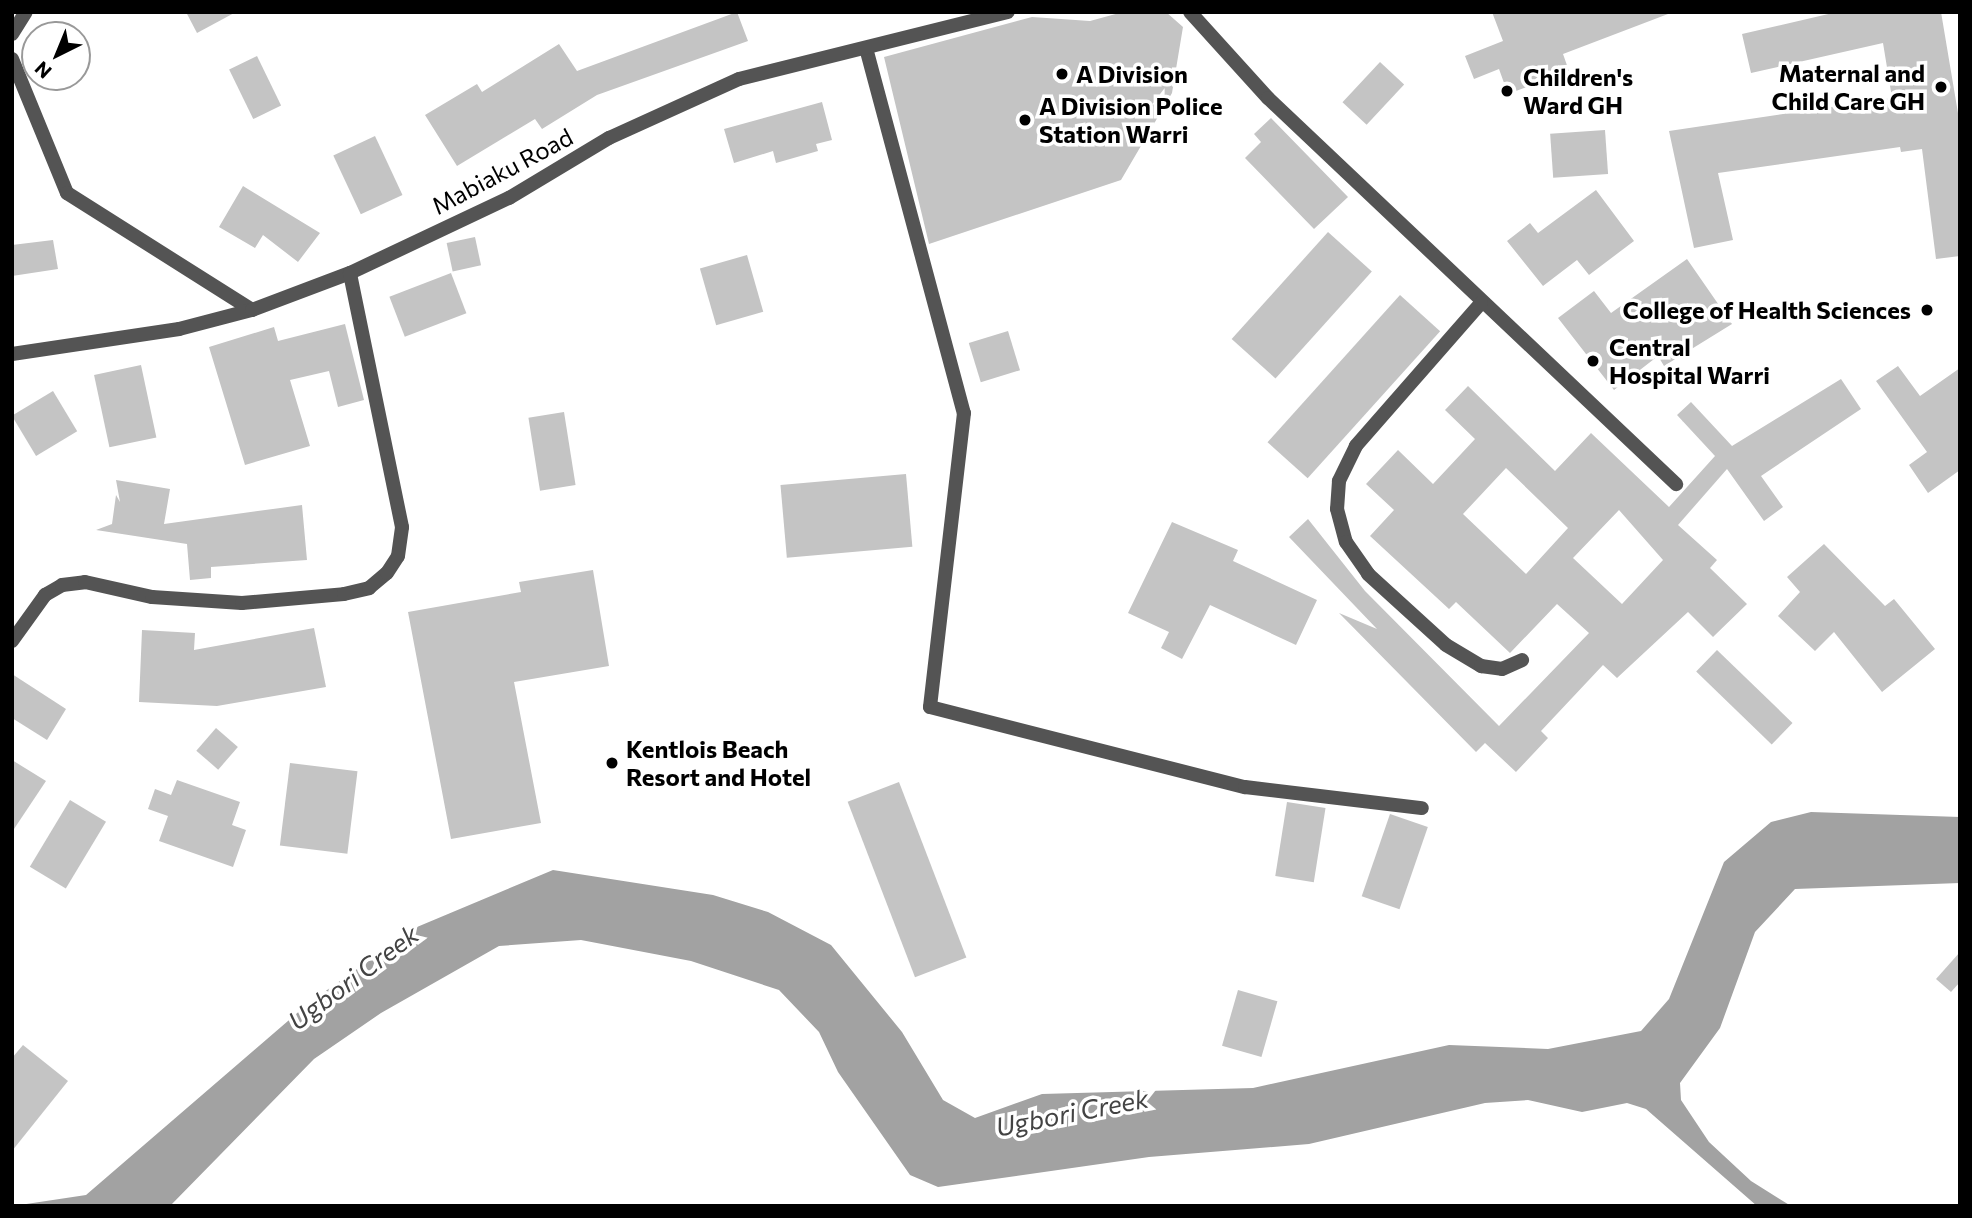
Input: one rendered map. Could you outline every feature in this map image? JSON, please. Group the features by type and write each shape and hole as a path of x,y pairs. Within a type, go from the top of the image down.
{"street":[{"path":"12,34 26,12"},
{"name":"Mabiaku Road","path":"12,354 178,329 252,310 350,273 509,198 681,103 739,79 1008,12"},
{"path":"1190,12 1268,98 1676,484"},
{"path":"866,48 964,413 930,707 1245,787 1422,808"},
{"path":"12,59 67,193 252,310"},
{"path":"12,641 45,595 62,585 85,582 152,597 242,603 344,594 369,588 387,573 398,556 402,527 350,273"},
{"path":"1482,303 1356,446 1339,481 1338,509 1346,542 1368,574 1446,645 1481,666 1502,669 1522,660"}],"water":[{"name":"Ugbori Creek","path":"1811,812 1960,817 1960,883 1795,889 1755,932 1720,1028 1680,1083 1681,1100 1709,1142 1751,1181 1791,1206 1757,1206 1646,1109 1627,1103 1582,1112 1528,1100 1485,1103 1309,1144 1149,1157 938,1187 910,1175 838,1072 819,1032 779,990 691,961 581,940 499,946 381,1013 314,1059 170,1206 13,1206 86,1195 310,1002 417,927 553,870 713,895 768,912 831,945 902,1032 943,1100 975,1118 1042,1094 1253,1088 1449,1045 1548,1049 1641,1031 1669,999 1724,862 1771,822"}],"building":[{"path":"186,12 236,12 197,33"},
{"path":"737,12 748,41 597,95 542,129 535,119 457,166 425,115 477,84 482,92 559,44 577,71"},
{"name":"A Division Police Station Warri","path":"1123,12 1166,12 1183,27 1172,93 1121,180 929,244 884,57 1032,17 1090,21"},
{"path":"1492,12 1668,14 1563,54 1569,71 1508,94 1499,69 1474,79 1465,56 1503,41"},
{"path":"1837,12 1941,12 1960,125 1960,256 1936,259 1922,149 1901,152 1900,147 1718,173 1733,240 1694,248 1669,131 1892,98 1883,43 1751,73 1742,34"},
{"path":"257,56 281,105 253,119 229,70"},
{"path":"1380,62 1404,85 1367,125 1342,102"},
{"path":"822,102 832,140 816,144 818,151 776,163 773,151 734,163 724,129"},
{"path":"1271,118 1348,197 1314,229 1245,158 1261,142 1254,134"},
{"path":"1605,130 1608,174 1553,178 1550,134"},
{"path":"375,136 402,195 361,214 333,155"},
{"path":"243,186 320,233 298,262 263,235 255,248 219,227"},
{"path":"1596,190 1634,241 1589,275 1577,260 1543,286 1507,241 1530,223 1538,233"},
{"path":"1328,232 1372,271 1275,378 1232,339"},
{"path":"475,237 481,265 453,271 447,243"},
{"path":"53,240 58,269 12,276 12,245"},
{"path":"747,255 763,312 716,325 700,269"},
{"path":"1687,259 1732,324 1664,366 1658,356 1614,390 1558,318 1594,291 1611,313"},
{"path":"451,273 466,313 405,337 389,297"},
{"path":"1400,295 1440,331 1308,478 1268,442"},
{"path":"345,324 364,400 338,407 329,371 290,380 310,446 245,465 209,347 274,327 278,341"},
{"path":"1008,331 1020,370 981,382 969,343"},
{"path":"141,365 156,437 109,447 94,375"},
{"path":"1898,366 1920,396 1960,368 1960,470 1928,493 1909,465 1927,452 1876,381"},
{"path":"1841,379 1861,409 1761,476 1783,507 1764,521 1727,469 1678,525 1717,560 1710,568 1747,604 1713,637 1688,612 1617,678 1603,665 1541,731 1548,738 1516,772 1485,743 1476,752 1339,613 1377,629 1289,537 1308,519 1365,591 1499,726 1589,633 1557,604 1510,653 1456,602 1449,609 1370,536 1394,510 1366,484 1398,450 1433,484 1475,439 1445,410 1468,386 1555,471 1591,433 1669,507 1715,456 1677,415 1691,402 1732,446","holes":["1506,468 1568,528 1526,574 1463,514","1619,510 1663,560 1622,604 1573,558"]},
{"path":"53,391 77,431 36,456 12,416"},
{"path":"564,412 576,485 540,491 528,418"},
{"path":"906,474 912,547 787,558 780,485"},
{"path":"116,480 170,489 164,524 302,505 307,560 211,567 211,578 190,580 187,544 96,530 112,524 116,495 120,502"},
{"path":"1172,522 1238,550 1233,561 1317,600 1296,645 1210,605 1182,659 1161,648 1169,632 1128,613"},
{"path":"1824,544 1885,606 1894,599 1935,649 1882,692 1834,632 1815,651 1778,616 1800,592 1787,577"},
{"path":"593,570 609,666 514,682 541,823 451,839 408,612 521,592 519,582"},
{"path":"314,628 326,687 217,706 139,702 142,630 195,633 194,650"},
{"path":"1717,650 1793,723 1772,745 1696,672"},
{"path":"12,674 66,709 47,740 12,718"},
{"path":"216,728 238,747 218,770 196,751"},
{"path":"12,760 46,781 12,832"},
{"path":"290,763 357,771 347,854 280,845"},
{"path":"177,780 240,802 232,825 246,830 233,867 159,841 168,816 148,809 155,789 171,795"},
{"path":"899,782 966,958 915,977 848,802"},
{"path":"70,800 106,822 66,888 30,867"},
{"path":"1287,802 1326,808 1314,882 1275,876"},
{"path":"1390,814 1428,827 1399,909 1362,896"},
{"path":"1960,952 1960,982 1951,992 1936,979"},
{"path":"1238,990 1277,1001 1261,1057 1222,1046"},
{"path":"23,1045 68,1081 12,1151 12,1058"}],"place":[{"name":"A Division","path":"1062,74"},
{"name":"Maternal and Child Care GH","path":"1941,87"},
{"name":"Children's Ward GH","path":"1507,91"},
{"name":"A Division Police Station Warri","path":"1025,120"},
{"name":"College of Health Sciences","path":"1927,310"},
{"name":"Central Hospital Warri","path":"1593,361"},
{"name":"Kentlois Beach Resort and Hotel","path":"612,763"}]}
